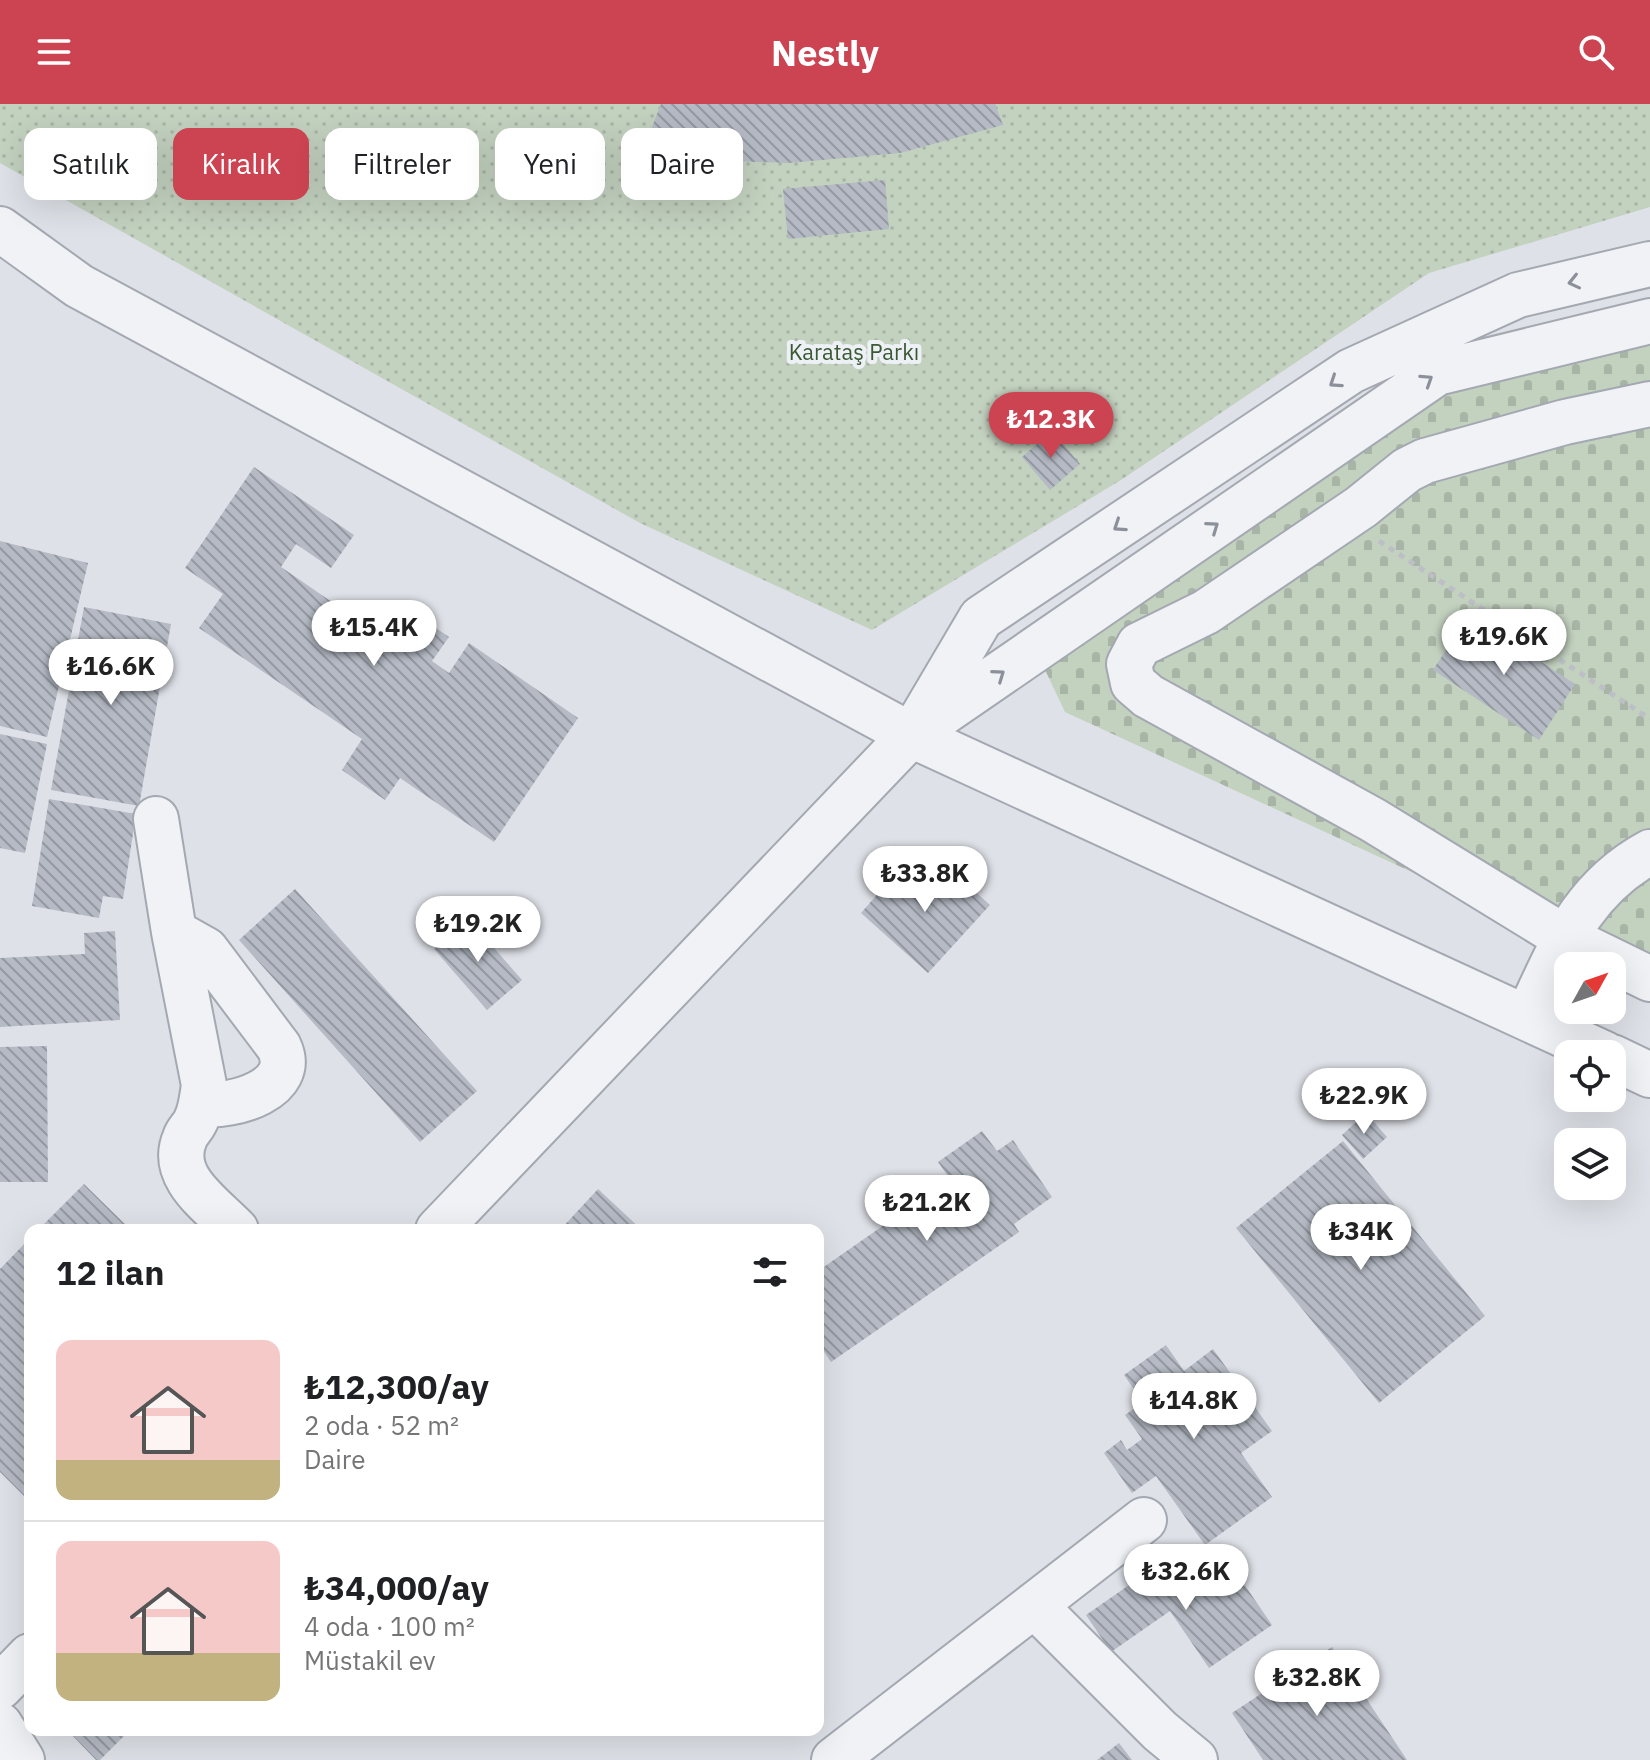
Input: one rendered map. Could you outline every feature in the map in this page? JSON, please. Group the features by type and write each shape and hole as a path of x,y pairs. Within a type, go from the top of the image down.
{"street":[{"path":"0,229 79,286 911,735 1575,1040"},
{"path":"911,735 981,618 1351,371 1518,295 1650,264"},
{"path":"444,1224 911,735 1437,373 1650,321"},
{"path":"1650,404 1565,422 1425,461 1407,470 1361,507 1206,612 1139,645 1129,664 1133,683 1148,696 1373,820 1564,937 1650,979"},
{"path":"156,819 204,1085 195,1123 183,1140 181,1165 185,1178 230,1224"},
{"path":"1527,1018 1564,937 1579,914 1618,874 1650,852"},
{"path":"174,932 206,950 284,1057 281,1073 258,1094 226,1105 201,1104"},
{"path":"1626,1064 1650,1075"},
{"path":"834,1760 1144,1520"},
{"path":"1034,1605 1160,1731 1195,1760"},
{"path":"0,1687 24,1662"},
{"path":"0,1725 22,1760"}],"path":[{"path":"1368,534 1650,719"}],"green space":[{"name":"Karataş Parkı","path":"0,104 1650,104 1650,207 1429,273 1121,480 872,630 640,523 66,200 157,200 157,128 24,128 24,176 0,163"},
{"path":"1650,319 1650,982 1626,971 1626,952 1585,952 1065,712 1030,638 1445,370"}],"building":[{"path":"661,104 995,104 1003,125 900,153 788,163 743,161 743,128 652,127"},
{"path":"885,180 889,229 788,239 783,189"},
{"path":"1052,431 1080,464 1050,490 1022,457"},
{"path":"254,467 354,535 331,568 296,544 281,567 393,644 414,613 449,637 432,661 449,673 469,643 578,718 494,842 400,778 385,800 342,770 362,739 199,628 223,594 185,568"},
{"path":"0,541 88,563 47,737 0,726"},
{"path":"84,607 171,624 139,806 51,790"},
{"path":"1469,615 1575,684 1539,740 1433,670"},
{"path":"0,734 47,744 25,853 0,848"},
{"path":"49,799 136,814 123,899 103,896 99,918 32,906"},
{"path":"904,864 932,890 950,869 990,905 928,973 861,913"},
{"path":"295,889 477,1091 420,1142 239,940"},
{"path":"469,919 522,980 487,1010 434,949"},
{"path":"115,931 120,1020 0,1027 0,958 85,954 84,933"},
{"path":"47,1046 48,1182 0,1182 0,1047"},
{"path":"1366,1113 1387,1137 1363,1159 1342,1135"},
{"path":"982,1131 997,1151 1013,1140 1052,1197 1014,1224 1019,1232 831,1362 824,1352 824,1267 950,1179 938,1162"},
{"path":"1343,1141 1485,1316 1379,1403 1236,1228"},
{"path":"84,1184 125,1224 44,1224"},
{"path":"598,1189 636,1224 566,1224"},
{"path":"24,1244 24,1496 0,1472 0,1269"},
{"path":"1166,1345 1184,1371 1213,1349 1272,1431 1241,1453 1272,1497 1205,1545 1156,1476 1132,1493 1104,1453 1121,1440 1127,1450 1142,1439 1125,1415 1143,1402 1124,1375"},
{"path":"1227,1559 1272,1625 1209,1668 1170,1611 1111,1652 1086,1615 1155,1567 1174,1595"},
{"path":"1332,1647 1407,1760 1263,1760 1232,1713"},
{"path":"73,1736 124,1736 100,1760 96,1760"},
{"path":"1119,1743 1132,1760 1097,1760"}]}
